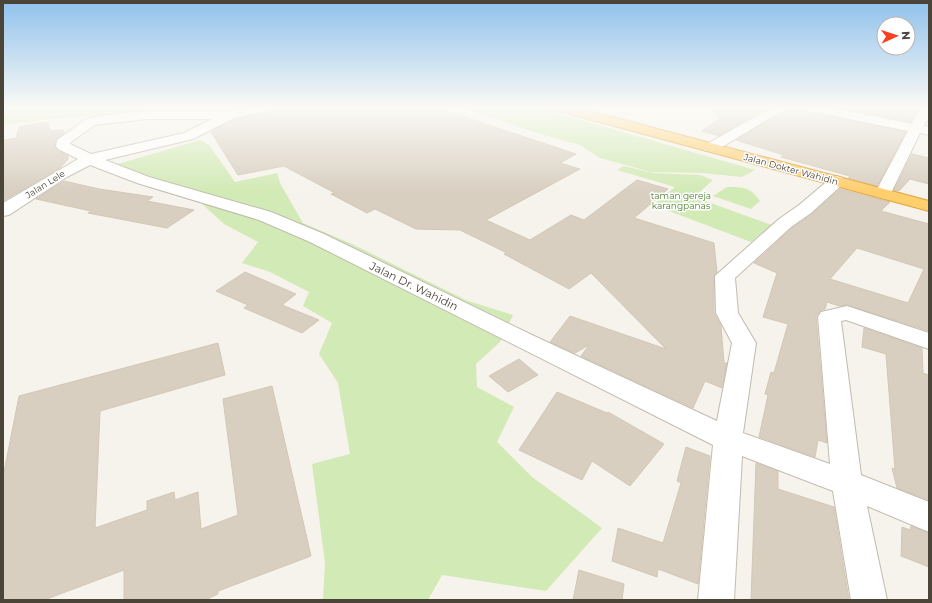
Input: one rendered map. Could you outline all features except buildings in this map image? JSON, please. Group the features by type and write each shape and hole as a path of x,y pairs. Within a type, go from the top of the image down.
{"highway":[{"name":"Jalan Dokter Wahidin","path":"663,135 929,206"}],"street":[{"name":"Jalan Lele","path":"72,135 64,140 62,146 89,160"},
{"name":"Jalan Lele","path":"3,211 61,174 89,160 190,135"},
{"path":"710,148 733,135"},
{"path":"883,193 920,135"},
{"name":"Jalan Dr. Wahidin","path":"89,160 143,180 265,216 317,238 728,440 847,483 929,517"},
{"path":"716,600 728,440 744,343 727,313 725,276 785,223 805,209 837,181"},
{"path":"869,600 847,483 829,317 847,313 929,341"}],"green space":[{"path":"544,135 634,135 755,170 742,177 701,173 651,172 600,158 580,145"},
{"path":"200,140 209,145 235,182 277,173 281,185 303,223 352,244 468,301 513,315 500,342 476,364 477,387 514,407 497,442 532,477 602,528 546,591 442,575 428,600 323,600 325,563 312,464 350,454 338,383 319,354 332,323 303,306 309,292 270,272 242,263 258,242 224,224 199,201 174,184 111,166"},
{"name":"taman gereja karangpanas","path":"624,166 654,173 700,175 713,180 694,197 772,225 751,242 653,205 675,187 617,170"},
{"path":"727,187 738,187 750,190 760,201 751,209 713,196"}]}
